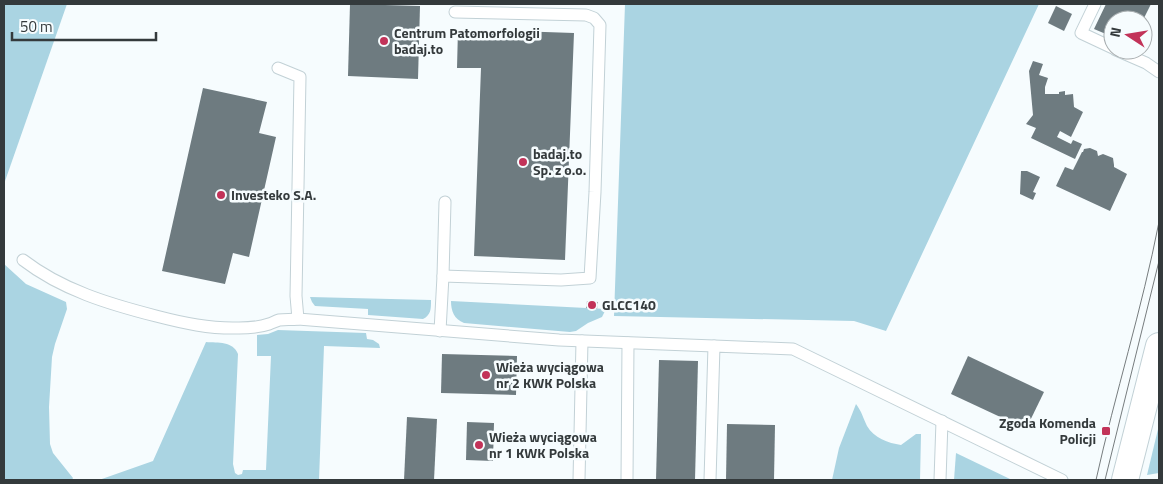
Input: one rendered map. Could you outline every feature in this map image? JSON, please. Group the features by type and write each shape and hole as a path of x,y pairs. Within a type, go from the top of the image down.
{"street":[{"path":"1126,480 1159,346"}],"lane":[{"path":"1095,4 1081,33 1103,43"},
{"path":"443,276 561,280 590,278 594,192 600,25 594,18 586,15 455,12"},
{"path":"1139,60 1159,72"},
{"path":"278,68 300,77 296,296 298,320"},
{"path":"440,331 444,202"},
{"path":"23,260 64,286 85,294 140,312 206,326 239,328 268,324 279,320 298,320 582,341 793,349 1062,480"},
{"path":"579,480 582,341"},
{"path":"627,480 628,343"},
{"path":"710,480 714,346"},
{"path":"940,480 942,422"}],"shaded area":[{"path":"4,4 67,4 4,184"},
{"path":"625,4 1039,4 886,331 854,321 614,316"},
{"path":"4,264 26,284 66,302 67,309 52,357 49,407 50,444 53,453 73,478 72,480 4,480"},
{"path":"310,297 431,300 431,306 429,314 423,319 368,315 368,309 315,306"},
{"path":"451,301 606,309 602,317 576,331 570,332 464,323 454,314"},
{"path":"278,330 366,333 367,339 379,344 380,348 324,346 319,480 99,480 153,461 206,342 229,345 238,354 233,464 235,473 238,475 242,474 243,470 266,470 271,356 257,356 257,335 268,334"},
{"path":"856,404 867,426 873,434 882,439 901,445 916,434 921,434 920,480 832,480 839,448"},
{"path":"1159,425 1159,473 1147,475"},
{"path":"956,453 1010,479 1010,480 954,480"}],"building":[{"name":"Centrum Patomorfologii badaj.to","path":"350,4 420,6 418,79 348,76"},
{"path":"1106,4 1151,4 1148,10 1103,10"},
{"path":"1056,6 1072,14 1064,31 1048,23"},
{"path":"1103,10 1103,33 1094,29"},
{"name":"badaj.to Sp. z o.o.","path":"458,29 574,33 565,260 474,256 481,68 457,68"},
{"path":"1033,61 1043,64 1039,75 1048,78 1045,94 1059,94 1059,92 1065,91 1065,95 1073,94 1074,107 1083,112 1071,137 1060,131 1057,137 1071,144 1073,140 1082,144 1075,159 1031,138 1036,128 1026,124 1033,115 1029,71"},
{"name":"Investeko S.A.","path":"203,88 267,102 259,133 276,137 249,257 233,253 225,284 162,271"},
{"path":"1090,148 1097,151 1098,156 1103,154 1113,158 1114,167 1127,174 1110,211 1056,186 1065,167 1073,170 1084,149"},
{"path":"1021,171 1027,171 1040,177 1033,192 1036,193 1033,200 1020,194"},
{"name":"GLCC140","path":"587,301 598,302 597,309 586,308"},
{"path":"442,354 517,356 516,395 441,393"},
{"path":"968,356 1044,392 1026,429 951,394"},
{"path":"659,360 698,361 695,480 656,480"},
{"path":"407,417 437,419 434,480 404,480"},
{"path":"467,422 494,423 493,461 466,460"},
{"path":"727,424 775,425 774,480 726,480"}],"tram line":[{"path":"1096,480 1145,287 1159,222"},
{"path":"1105,480 1159,261"}],"place":[{"name":"Centrum Patomorfologii badaj.to","path":"384,41"},
{"name":"badaj.to Sp. z o.o.","path":"523,162"},
{"name":"Investeko S.A.","path":"221,195"},
{"name":"GLCC140","path":"592,305"},
{"name":"Wieża wyciągowa nr 2 KWK Polska","path":"486,375"},
{"name":"Zgoda Komenda Policji","path":"1106,431"},
{"name":"Wieża wyciągowa nr 1 KWK Polska","path":"479,445"}]}
